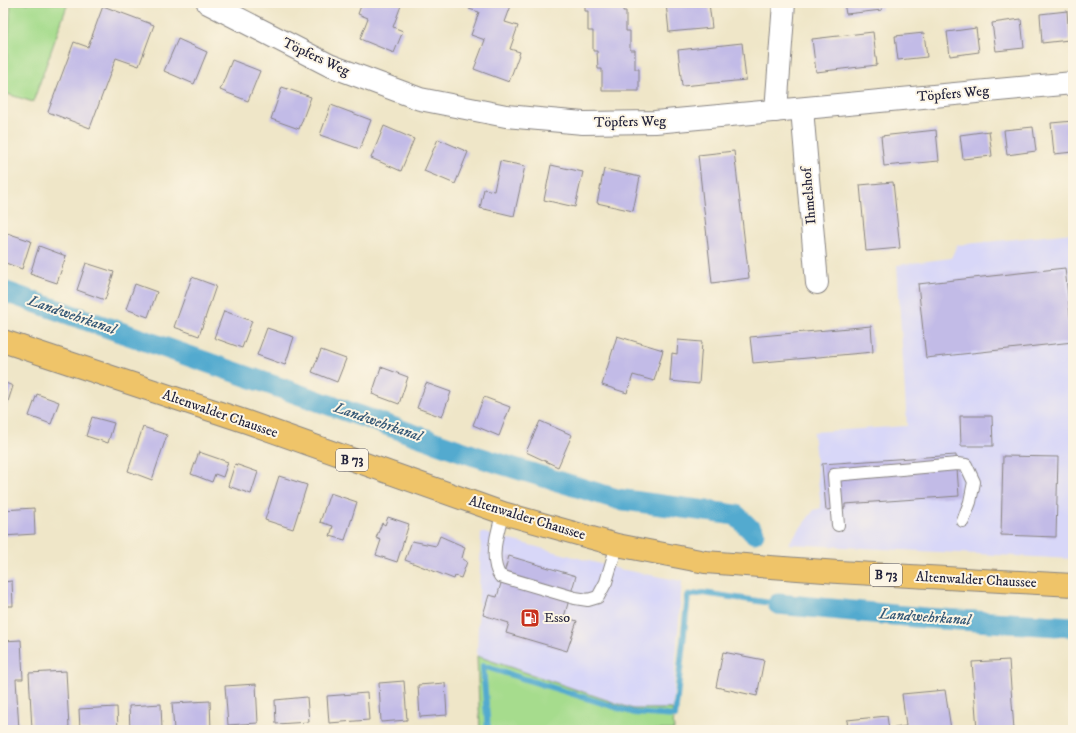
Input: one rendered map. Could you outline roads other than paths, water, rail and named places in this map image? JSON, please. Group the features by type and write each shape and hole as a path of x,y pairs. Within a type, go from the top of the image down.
{"main road":[{"name":"Altenwalder Chaussee","path":"3,341 246,422 503,513 616,545 705,562 838,572 1073,585"}],"street":[{"name":"Töpfers Weg","path":"208,3 335,68 420,99 500,114 583,123 639,122 802,109 1073,83"},
{"path":"776,111 784,3"},
{"name":"Ihmelshof","path":"802,109 817,283"}],"lane":[{"path":"838,525 834,475 957,464 966,465 974,482 970,502 963,521"},
{"path":"503,513 497,531 496,551 496,570 500,576 575,598 588,600 598,597 606,582 616,545"}],"waterway":[{"name":"Landwehrkanal","path":"3,291 475,456 617,499 736,515 754,533"},
{"path":"488,730 483,666 634,713 675,716 688,596 703,593 778,604"},
{"name":"Landwehrkanal","path":"778,604 926,618 1073,627"}],"place":[{"name":"Esso","path":"530,618"}]}
